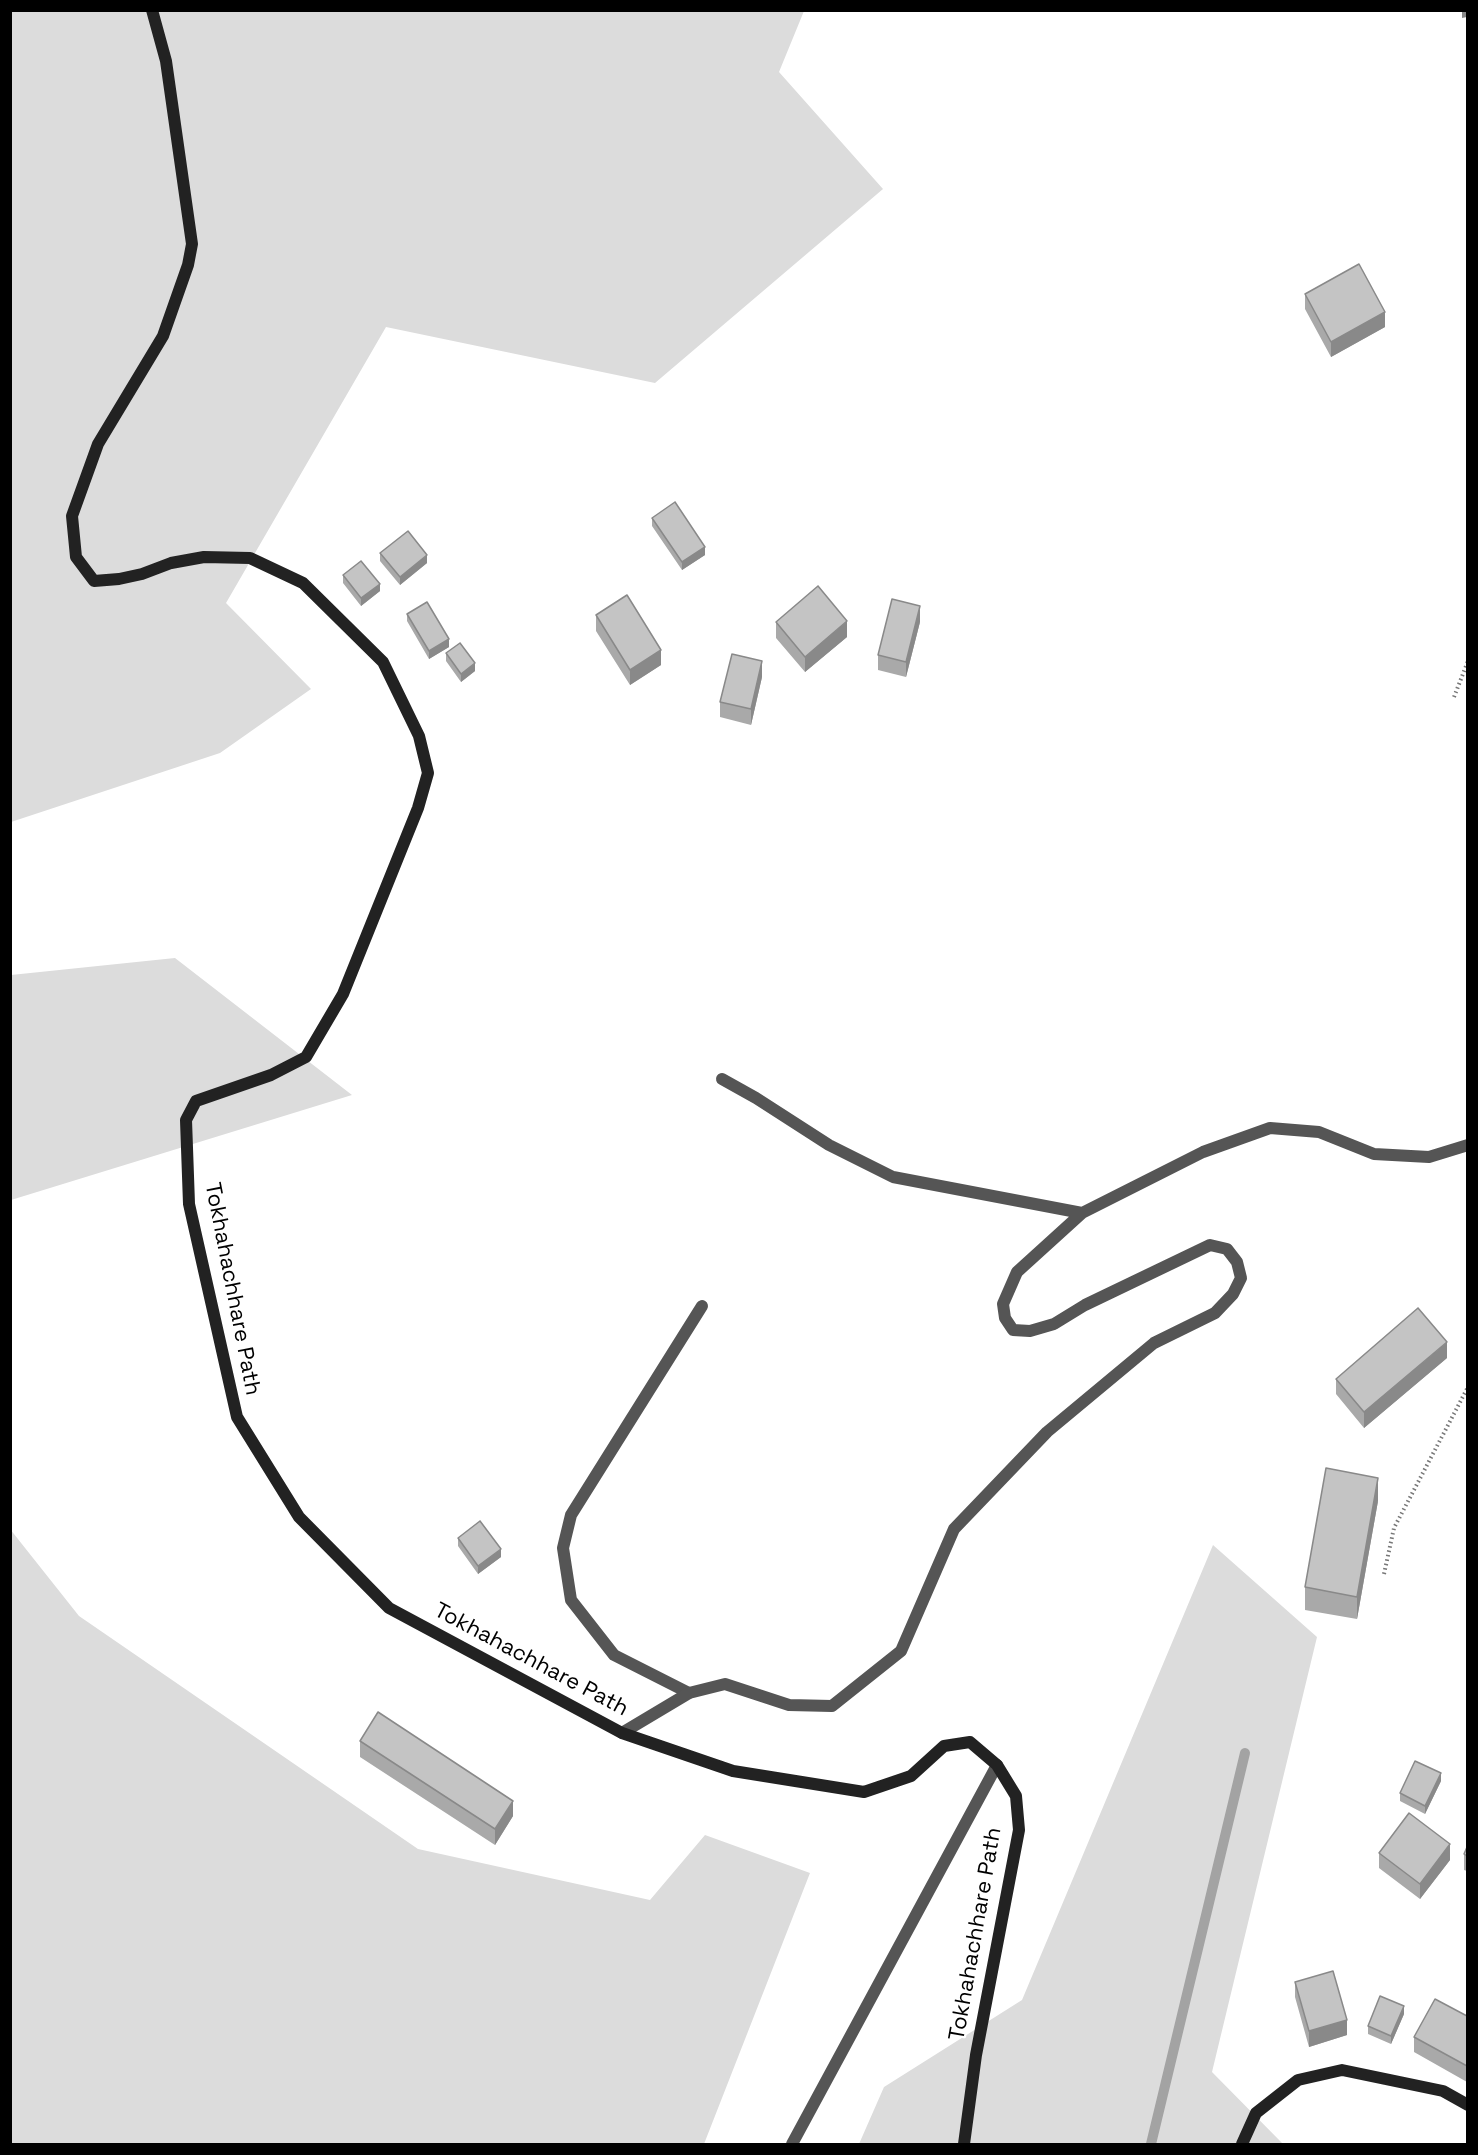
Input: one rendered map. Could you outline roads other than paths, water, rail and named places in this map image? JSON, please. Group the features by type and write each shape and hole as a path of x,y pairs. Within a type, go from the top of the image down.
{"main road":[{"name":"Tokhahachhare Path","path":"152,10 165,61 192,244 188,265 164,336 98,444 72,516 76,557 94,581 142,574 171,563 204,557 250,558 303,583 383,662 419,736 428,773 418,808 344,994 306,1057 271,1075 196,1101 186,1120 189,1204 237,1418 299,1516 389,1608 622,1733 733,1772 864,1792 911,1776 944,1746 970,1742 997,1765 1016,1796 1018,1830 976,2055 964,2145"},
{"path":"1242,2145 1256,2113 1298,2080 1342,2070 1443,2091 1467,2105"}],"street":[{"path":"722,1079 830,1145 893,1177 1082,1213"},
{"path":"622,1733 689,1694 725,1684 789,1705 832,1706 901,1651 954,1528 1047,1432 1154,1343 1215,1313 1233,1294 1241,1278 1237,1262 1227,1249 1210,1245 1085,1305 1054,1324 1030,1331 1012,1330 1005,1318 1003,1304 1017,1272 1082,1213 1203,1152 1270,1128 1319,1132 1374,1155 1429,1157 1467,1145"},
{"path":"689,1694 614,1655 571,1600 563,1548 571,1515 702,1306"},
{"path":"792,2145 997,1765"}],"waterway":[{"path":"1151,2144 1245,1753"}]}
